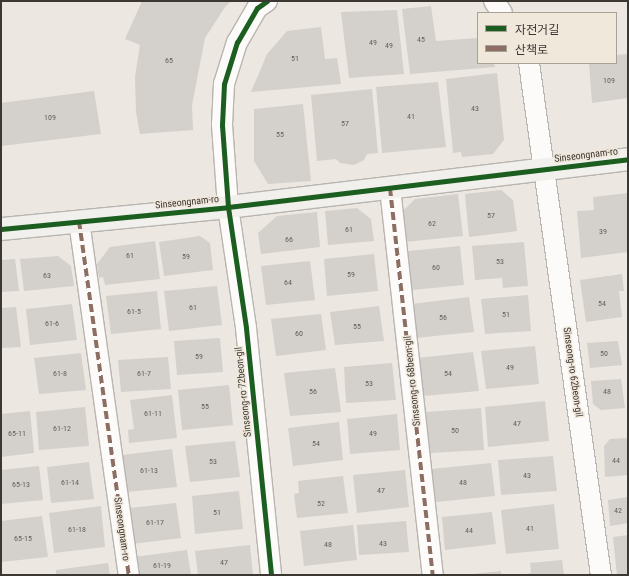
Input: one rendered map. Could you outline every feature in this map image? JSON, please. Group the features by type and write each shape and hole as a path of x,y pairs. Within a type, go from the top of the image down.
{"street":[{"name":"Sinseongnam-ro","path":"1,229 228,207 222,125 224,84 237,42 257,8 267,1"},
{"path":"494,1 501,12"},
{"name":"Sinseongnam-ro","path":"530,64 546,169 628,159"},
{"path":"228,207 546,169"},
{"name":"Sinseong-ro 62beon-gil","path":"546,169 601,575"},
{"name":"Sinseong-ro 68beon-gil","path":"390,188 433,575"},
{"name":"Sinseong-ro 72beon-gil","path":"228,207 246,328 271,575"},
{"name":"Sinseongnam-ro","path":"79,221 129,575"}],"building":[{"path":"142,1 231,1 225,7 205,38 192,105 193,130 140,134 136,112 135,77 140,45 125,39"},
{"path":"431,6 436,41 477,38 477,64 494,64 495,67 410,74 402,9"},
{"path":"397,10 404,74 349,78 341,12"},
{"path":"321,27 325,59 337,58 341,84 251,92 267,54 287,31"},
{"path":"628,54 628,98 592,103 589,64 617,64 617,55"},
{"path":"497,73 504,140 493,154 462,157 461,152 453,153 446,79"},
{"path":"438,82 446,147 382,153 376,87"},
{"path":"372,89 378,153 367,154 364,160 354,165 340,163 336,159 317,161 311,95"},
{"path":"94,91 101,134 1,146 1,103"},
{"path":"303,104 311,181 268,184 254,161 254,109"},
{"path":"501,190 513,200 517,231 469,237 465,194"},
{"path":"628,193 628,252 581,258 577,211 594,210 593,197"},
{"path":"458,194 463,236 405,242 402,212 415,199"},
{"path":"357,208 371,219 374,241 328,245 325,211"},
{"path":"317,212 320,247 261,254 258,233 277,216"},
{"path":"200,236 210,243 213,270 164,276 159,242"},
{"path":"155,241 160,279 105,285 103,277 99,278 97,264 110,247"},
{"path":"524,242 528,286 503,288 502,278 475,280 472,246"},
{"path":"460,246 464,285 412,290 408,251"},
{"path":"374,254 378,291 327,296 324,259"},
{"path":"58,256 71,266 74,286 24,291 20,259"},
{"path":"15,259 19,291 1,292 1,260"},
{"path":"310,261 315,300 266,305 261,266"},
{"path":"622,274 624,291 619,291 622,317 586,322 580,280"},
{"path":"217,286 222,325 169,331 164,291"},
{"path":"157,291 161,329 111,334 106,296"},
{"path":"528,295 531,331 485,334 481,299"},
{"path":"469,297 474,332 415,338 412,304"},
{"path":"72,304 77,340 30,345 26,309"},
{"path":"379,306 384,341 335,345 330,312"},
{"path":"16,307 21,347 1,348 1,308"},
{"path":"321,314 326,350 276,356 271,319"},
{"path":"220,338 223,372 177,375 174,341"},
{"path":"618,341 622,365 590,368 587,343"},
{"path":"535,346 539,384 486,389 481,351"},
{"path":"473,352 479,391 423,396 417,358"},
{"path":"81,353 86,390 39,394 34,358"},
{"path":"168,357 171,389 121,392 118,360"},
{"path":"392,363 396,400 346,403 344,367"},
{"path":"335,368 341,412 290,416 284,373"},
{"path":"621,379 625,408 601,410 593,404 591,381"},
{"path":"229,385 233,425 182,430 178,390"},
{"path":"172,395 177,438 129,443 128,430 134,429 130,400"},
{"path":"545,401 549,441 488,447 485,407"},
{"path":"85,407 89,446 39,450 36,412"},
{"path":"481,408 484,450 430,453 426,412"},
{"path":"30,411 34,453 1,457 1,414"},
{"path":"397,414 400,450 350,454 347,419"},
{"path":"339,422 343,460 293,466 288,428"},
{"path":"628,438 628,475 605,477 604,446 610,439"},
{"path":"235,441 240,477 190,482 185,446"},
{"path":"172,449 177,487 126,492 122,455"},
{"path":"553,456 557,491 501,495 498,460"},
{"path":"89,462 94,499 51,503 47,467"},
{"path":"491,463 495,496 436,502 431,469"},
{"path":"39,466 43,500 1,504 1,470"},
{"path":"405,470 409,507 357,513 353,475"},
{"path":"343,476 348,513 297,518 294,494 299,493 298,481"},
{"path":"239,491 243,529 195,534 192,496"},
{"path":"628,497 628,523 610,526 608,500"},
{"path":"176,503 181,538 132,544 129,508"},
{"path":"554,504 559,549 506,554 501,510"},
{"path":"101,506 105,547 54,553 49,513"},
{"path":"492,512 496,544 445,550 442,517"},
{"path":"42,516 48,557 1,562 1,521"},
{"path":"406,521 409,552 359,555 357,525"},
{"path":"353,525 357,560 304,566 300,531"},
{"path":"628,535 628,575 617,575 613,537"},
{"path":"250,545 253,575 198,575 195,551"},
{"path":"187,550 191,575 136,575 134,557"},
{"path":"562,560 564,575 520,575 531,573 530,563"},
{"path":"108,563 110,575 56,575 56,570"},
{"path":"501,571 501,575 472,575 472,574"}],"marked path":[{"path":"390,188 433,575"},
{"path":"79,221 129,575"}],"cycle path":[{"path":"267,1 257,8 237,42 224,84 222,125 228,207 246,328 271,575"},
{"path":"1,229 228,207 628,159"}]}
